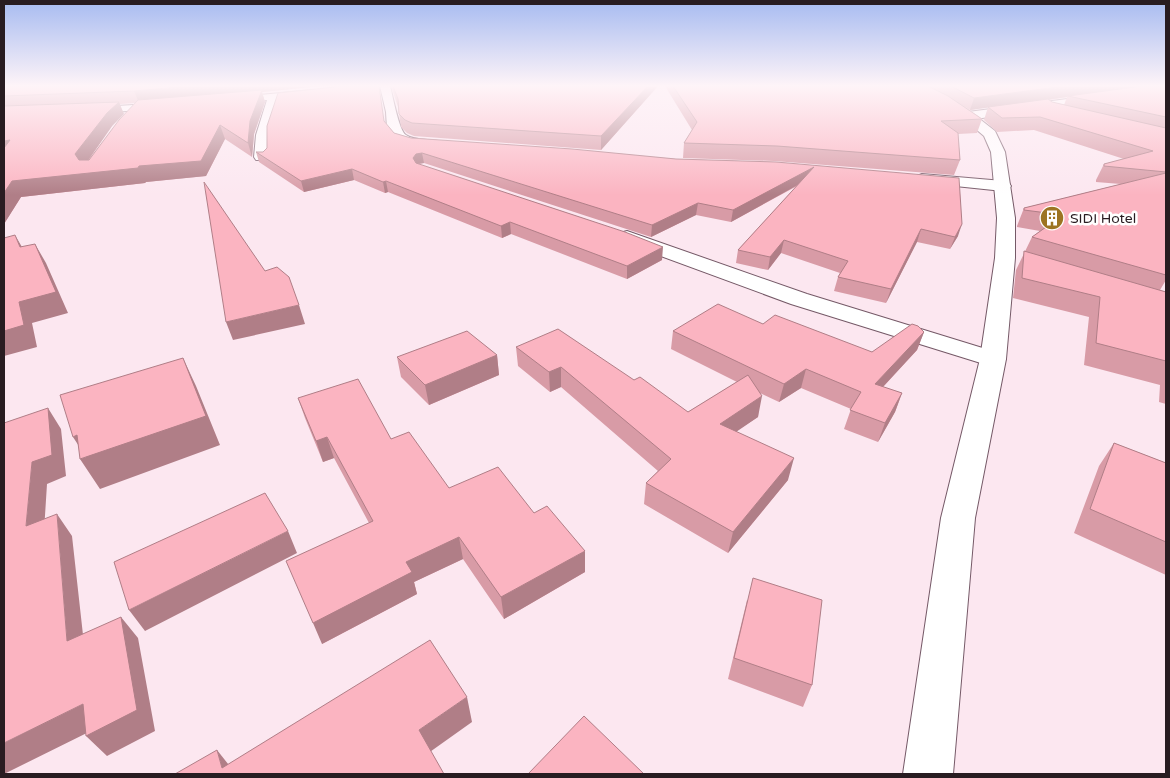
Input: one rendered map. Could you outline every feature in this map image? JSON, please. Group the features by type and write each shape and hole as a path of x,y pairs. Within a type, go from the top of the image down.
{"street":[{"path":"261,157 262,135 266,122"},
{"path":"393,122 393,130 401,138 413,142 444,145"},
{"path":"928,774 958,518 1015,260 1006,218 998,152 990,134 976,122"},
{"path":"908,177 1003,186"},
{"path":"604,230 799,299 993,359"}],"building":[{"path":"4,122 100,122 75,154 79,160 89,160 117,122 250,122 248,143 220,125 201,161 139,166 138,168 12,181 4,193 4,148 10,140 4,141"},
{"path":"268,122 385,122 394,133 411,138 572,149 676,159 776,162 959,178 962,224 955,237 921,229 891,289 838,277 848,261 784,240 770,257 738,250 814,167 733,210 698,203 652,225 422,153 416,154 413,158 416,163 625,232 663,247 627,266 510,222 501,226 352,169 301,181 256,152 263,152 267,148"},
{"path":"410,122 614,122 601,136"},
{"path":"697,122 943,122 958,133 960,160 777,146 684,143"},
{"path":"1058,122 1141,122 1166,128 1166,172 1104,166 1104,164 1153,151"},
{"path":"1166,173 1166,275 1032,237 1063,215 1024,210 1024,208"},
{"path":"204,182 265,271 277,267 289,277 299,305 226,322"},
{"path":"15,235 20,247 35,244 56,292 19,302 24,325 4,331 4,238"},
{"path":"1024,251 1166,292 1166,361 1096,343 1100,297 1022,278"},
{"path":"718,304 763,324 775,315 872,352 912,324 918,326 924,332 875,384 902,393 885,423 850,410 861,392 806,369 784,384 673,331"},
{"path":"558,329 634,380 640,377 688,412 748,375 762,396 720,424 794,458 733,532 646,483 671,459 561,367 549,372 516,347"},
{"path":"467,331 497,355 425,385 397,357"},
{"path":"183,358 206,416 80,459 77,435 73,437 60,395"},
{"path":"358,379 391,439 409,432 449,488 498,467 534,513 547,506 585,551 501,597 459,537 406,562 412,572 313,623 286,561 373,521 327,437 316,441 298,398"},
{"path":"48,408 52,455 32,462 26,526 57,514 67,641 121,617 137,710 86,736 83,704 4,743 4,423"},
{"path":"1114,443 1166,463 1166,542 1090,509"},
{"path":"265,493 288,531 129,610 114,562"},
{"path":"753,578 822,600 812,685 734,658"},
{"path":"430,640 467,697 419,730 444,774 175,774 217,750 222,768"},
{"path":"584,716 644,774 528,774"}],"place":[{"name":"SIDI Hotel","path":"1052,218"}]}
